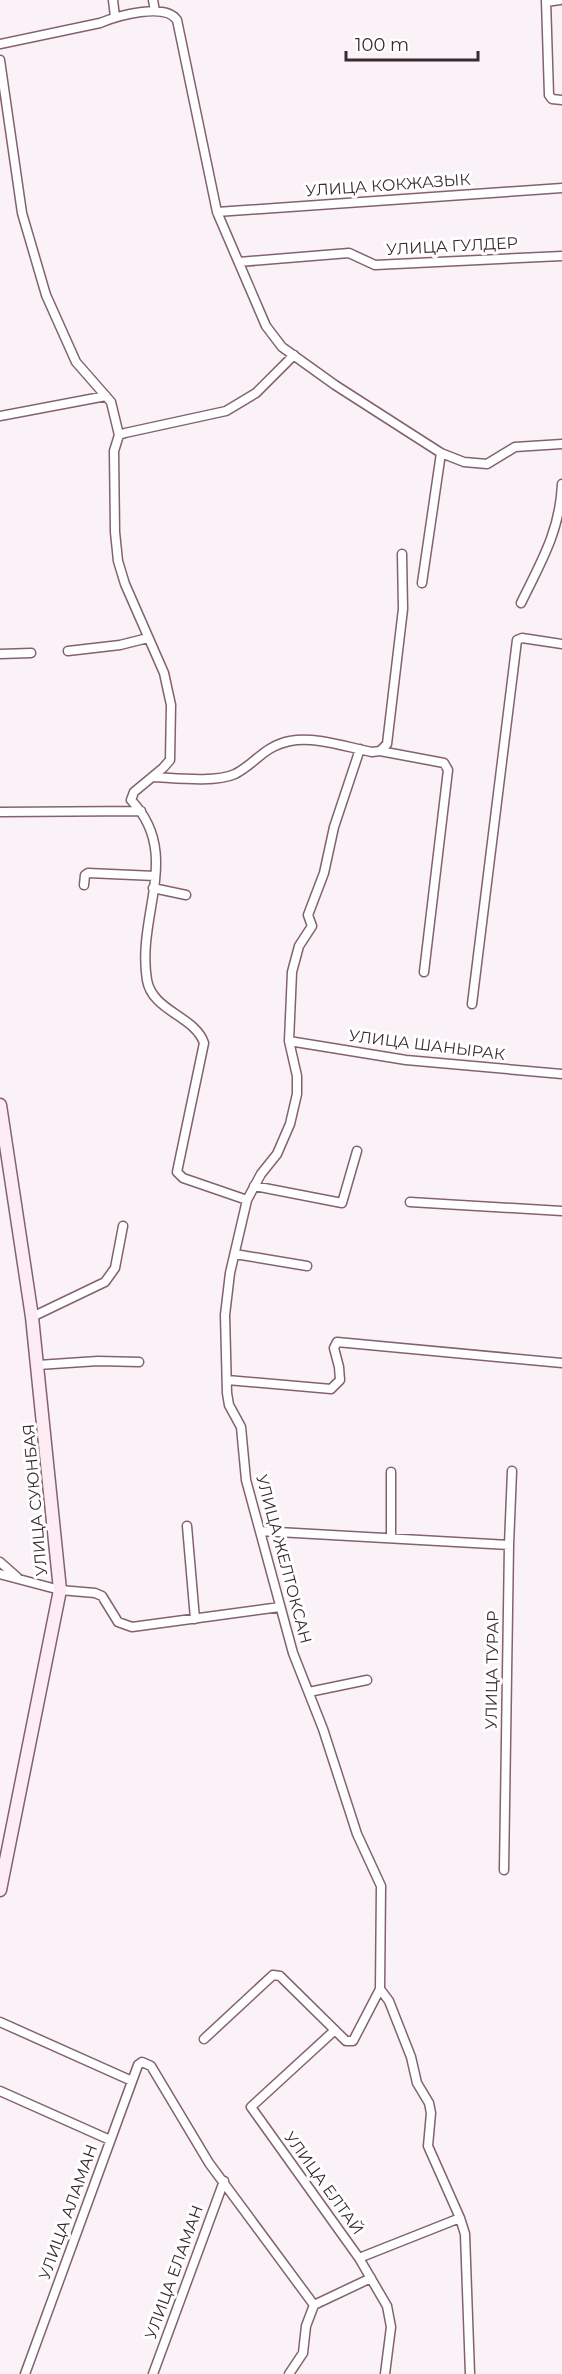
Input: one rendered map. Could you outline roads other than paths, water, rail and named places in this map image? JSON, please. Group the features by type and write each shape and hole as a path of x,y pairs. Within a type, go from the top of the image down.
{"main road":[{"name":"УЛИЦА СУЮНБАЯ","path":"0,1105 38,1365 60,1590 0,1890"}],"street":[{"path":"113,0 115,17"},
{"path":"153,0 155,11"},
{"path":"560,0 546,1 549,94 552,99 562,100"},
{"path":"0,44 100,23 115,17 155,11 168,12 177,20 217,212 273,338 335,385 441,453 464,462 487,464 515,447 562,444"},
{"path":"0,60 22,213 46,295 76,362 106,396 114,411 119,435 114,451 115,532 118,561 125,584 164,673 171,705 172,753 166,766 132,795 131,800 141,811 156,841 158,861 146,928 147,980 150,992 198,1032 204,1043 177,1172 183,1178 247,1200"},
{"name":"УЛИЦА КОКЖАЗЫК","path":"217,212 562,188"},
{"name":"УЛИЦА ГУЛДЕР","path":"238,262 349,253 375,265 562,256"},
{"path":"119,435 226,411 256,393 294,355"},
{"path":"0,416 106,396"},
{"path":"422,583 441,453"},
{"path":"521,603 554,535 561,505 562,484"},
{"path":"380,751 387,744 404,609 402,554"},
{"path":"68,651 120,645 148,638"},
{"path":"472,1004 517,640 522,638 562,645"},
{"path":"0,654 32,653"},
{"path":"152,777 224,778 237,773 266,750 289,741 308,740 444,763 448,770 424,972"},
{"name":"УЛИЦА ЖЕЛТОКСАН","path":"360,749 334,827 324,873 308,915 312,926 299,946 292,972 289,1041 297,1076 297,1094 290,1124 277,1154 247,1200 234,1254 225,1315 227,1380 229,1405 241,1427 246,1479 293,1653 323,1729 357,1834 381,1886 380,1989 389,2001 411,2057 417,2083 429,2103 431,2113 428,2146 465,2234 470,2374"},
{"path":"0,812 141,811"},
{"path":"84,885 88,873 155,876"},
{"path":"153,888 186,895"},
{"name":"УЛИЦА ШАНЫРАК","path":"289,1041 406,1060 562,1074"},
{"path":"254,1186 342,1203 357,1151"},
{"path":"410,1202 562,1211"},
{"path":"32,1317 105,1282 116,1268 123,1226"},
{"path":"234,1254 308,1266"},
{"path":"227,1380 331,1389 340,1380 334,1348 337,1342 562,1363"},
{"path":"38,1365 98,1361 139,1362"},
{"name":"УЛИЦА ТУРАР","path":"504,1870 512,1471"},
{"path":"391,1538 392,1472"},
{"path":"187,1526 195,1618"},
{"path":"260,1531 509,1545"},
{"path":"0,1562 20,1579"},
{"path":"0,1574 60,1590 95,1593 102,1596 118,1622 132,1627 280,1607"},
{"path":"309,1692 367,1680"},
{"path":"204,2039 273,1974 276,1974 346,2041 354,2041 380,1989"},
{"path":"0,2022 132,2081"},
{"name":"УЛИЦА ЕЛТАЙ","path":"335,2030 251,2107 359,2258 387,2306 391,2327 385,2374"},
{"name":"УЛИЦА АЛАМАН","path":"25,2374 138,2065 142,2062 151,2066 209,2163 224,2181"},
{"path":"0,2091 110,2140"},
{"path":"224,2181 314,2306"},
{"name":"УЛИЦА ЕЛАМАН","path":"153,2374 224,2181"},
{"path":"359,2258 460,2218"},
{"path":"289,2374 303,2353 306,2326 314,2306 371,2278"}]}
